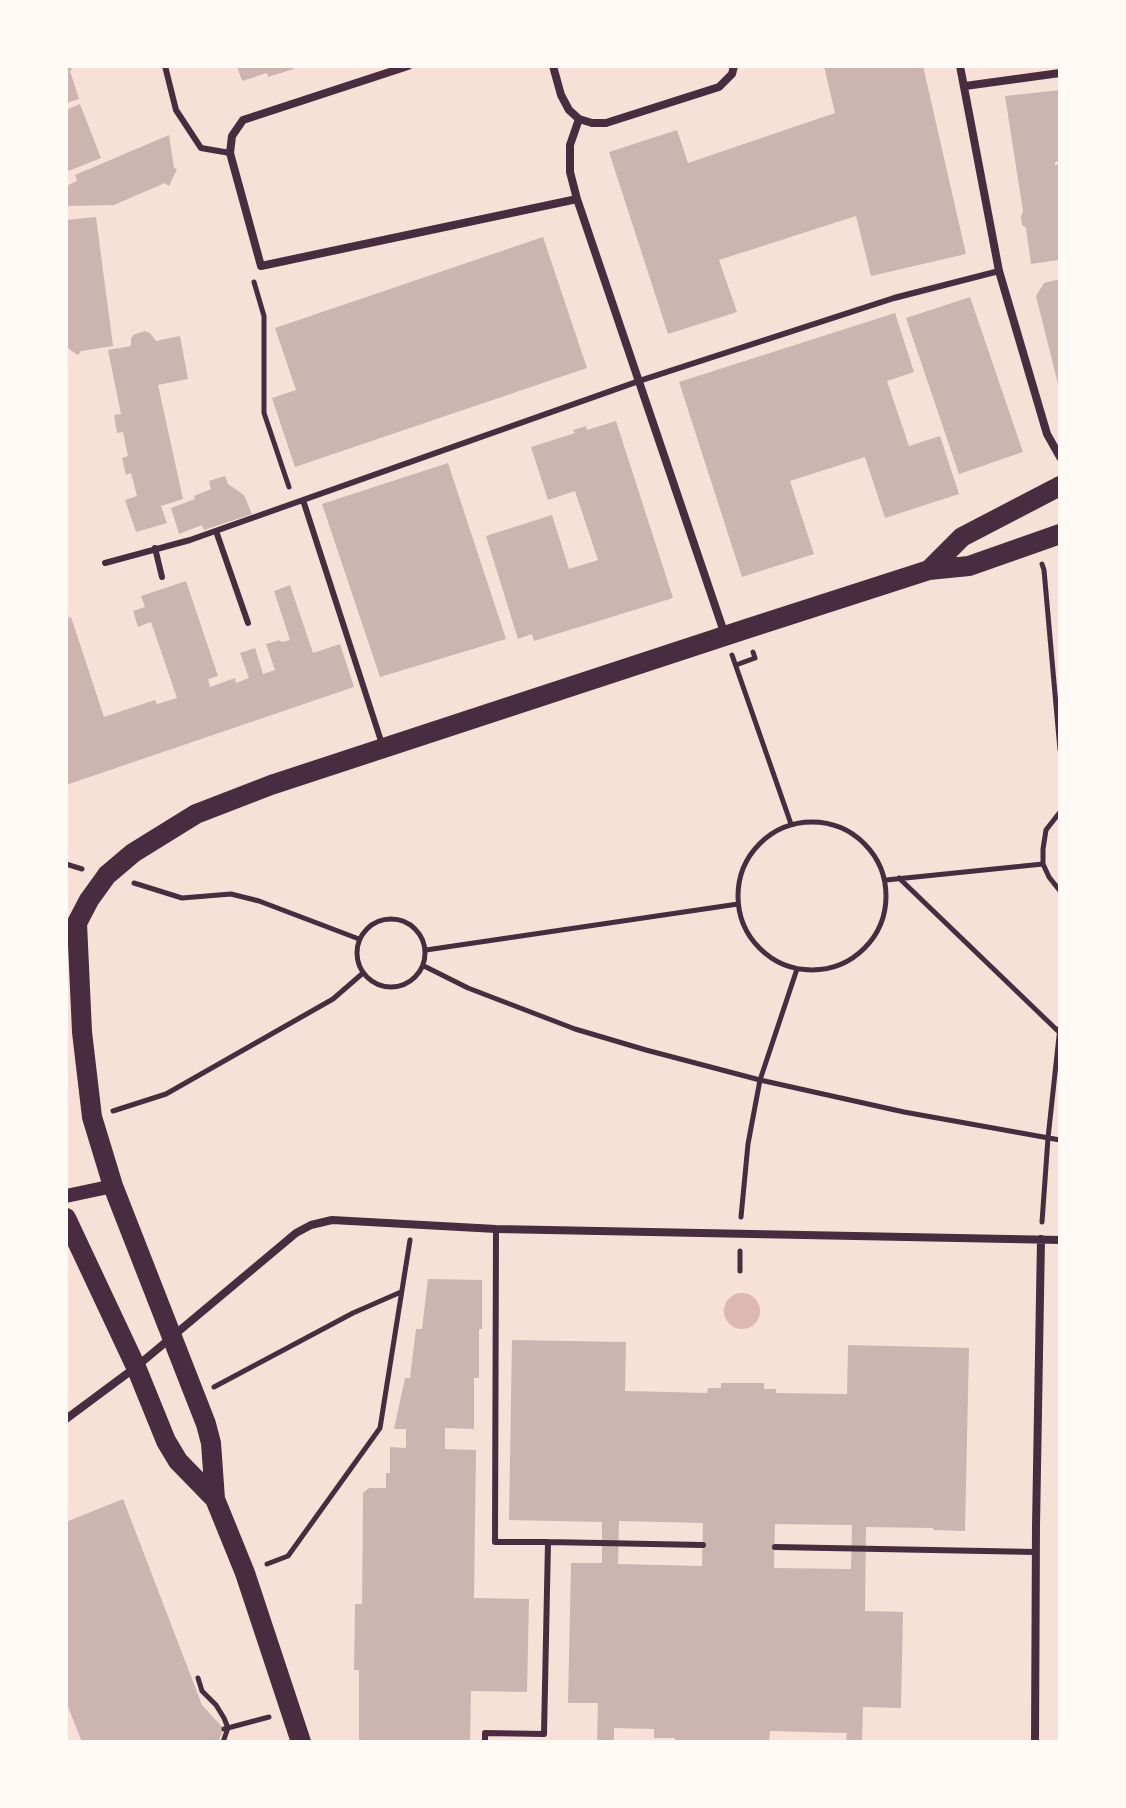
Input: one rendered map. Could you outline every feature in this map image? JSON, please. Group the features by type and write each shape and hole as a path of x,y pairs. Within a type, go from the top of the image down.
{"main road":[{"path":"929,570 962,537 1060,486"},
{"path":"301,1742 245,1573 215,1499 211,1443 206,1424 113,1186 92,1117 82,1032 82,987 72,930 89,900 107,875 133,853 196,814 271,785 929,570 969,566 1060,534"},
{"path":"66,1218 136,1367 166,1441 178,1461 215,1499"}],"street":[{"path":"408,66 243,120 232,136 230,153 261,266 577,199"},
{"path":"553,66 569,110 579,119 592,123 606,123 719,87 732,74 734,66"},
{"path":"960,66 999,271 1047,434 1060,457"},
{"path":"965,86 1060,73"},
{"path":"579,119 570,145 570,172 577,199 726,636"},
{"path":"66,1196 113,1186"},
{"path":"66,1419 136,1367 296,1233 311,1225 332,1220 496,1229 1060,1240"},
{"path":"1035,1742 1041,1239"}],"lane":[{"path":"165,66 176,110 201,148 230,153"},
{"path":"105,563 190,540 639,381 894,298 999,271"},
{"path":"303,500 384,748"},
{"path":"216,531 248,623"},
{"path":"155,548 162,577"},
{"path":"496,1229 495,1542 703,1545"},
{"path":"485,1742 485,1733 544,1738 548,1542"},
{"path":"775,1547 1036,1552"}],"path":[{"path":"251,272 264,316 264,413 294,503"},
{"path":"1036,542 1044,570 1060,750"},
{"path":"755,658 736,665 791,824"},
{"path":"1060,812 1046,830 1043,849 1043,864 1060,891"},
{"path":"826,822 858,837 880,864 886,880 887,901 882,922 872,940 857,955 839,966 818,970 797,969 779,963 763,953 742,922 738,887 742,870 761,841 791,824 826,822"},
{"path":"886,880 1043,864"},
{"path":"107,875 182,898 231,894 259,901 359,939"},
{"path":"899,878 1060,1031 1041,1239"},
{"path":"426,950 738,904"},
{"path":"385,919 408,922 423,938 426,950 424,966 418,975 401,986 390,987 370,980 358,962 359,939 374,922 385,919"},
{"path":"424,966 468,988 575,1029 646,1050 760,1080 904,1112 1060,1140"},
{"path":"740,1234 748,1144 760,1080 797,969"},
{"path":"92,1117 166,1094 333,999 363,973"},
{"path":"245,1573 288,1556 380,1428 413,1224"},
{"path":"196,1397 361,1309 402,1292"},
{"path":"198,1678 202,1691 222,1712 226,1729 223,1742"},
{"path":"226,1729 244,1723"}],"shaded area":[{"path":"742,1293 755,1298 760,1311 755,1324 742,1329 729,1324 724,1311 729,1298"}],"building":[{"path":"66,66 72,70 79,99 66,103"},
{"path":"237,66 293,66 294,69 242,81"},
{"path":"824,66 923,66 966,254 871,276 856,216 719,260 737,312 668,334 609,152 677,130 688,163 835,113"},
{"path":"1060,90 1060,161 1055,162 1055,165 1060,164 1059,260 1031,264 1026,228 1022,225 1023,211 1005,96"},
{"path":"80,104 101,158 66,172 66,110"},
{"path":"169,135 174,168 177,169 169,186 165,183 114,205 66,206 66,186 77,181 75,175"},
{"path":"96,217 113,346 81,351 78,355 66,347 66,220"},
{"path":"543,237 587,368 295,467 272,398 296,390 275,328"},
{"path":"1060,279 1059,388 1036,296 1044,283"},
{"path":"970,297 1023,452 959,474 906,318"},
{"path":"895,313 914,372 887,381 909,446 940,436 959,494 885,518 865,457 790,481 814,554 742,577 679,382"},
{"path":"145,331 156,341 180,336 188,379 158,385 183,499 161,506 167,523 136,532 125,500 137,496 131,473 126,475 122,458 128,456 123,432 117,433 114,415 121,414 108,350 131,346 133,335"},
{"path":"616,421 673,598 534,641 532,634 518,639 486,536 552,515 569,569 598,560 575,491 548,500 531,447 575,433 573,430 586,426 587,430"},
{"path":"448,463 506,639 380,677 322,504"},
{"path":"225,476 228,484 244,495 252,514 204,530 202,525 179,534 171,508 195,499 194,496 211,489 209,481"},
{"path":"186,581 218,676 208,679 210,687 235,678 236,683 249,678 240,653 255,648 263,674 275,670 266,644 290,640 274,591 290,585 313,653 340,644 354,687 66,785 66,619 71,617 104,717 155,700 157,704 177,698 151,622 138,627 133,611 145,607 141,596"},
{"path":"428,1279 482,1280 479,1378 474,1378 474,1429 445,1428 445,1449 476,1450 474,1598 529,1599 527,1692 471,1691 470,1742 359,1742 359,1670 354,1670 355,1604 362,1604 363,1493 369,1488 386,1488 386,1473 390,1473 390,1447 406,1448 406,1429 394,1429 405,1378 410,1378 416,1329 422,1329"},
{"path":"512,1340 626,1342 625,1391 707,1393 708,1388 721,1388 721,1383 764,1383 764,1389 776,1389 776,1393 847,1394 848,1345 969,1348 965,1531 866,1527 865,1611 903,1612 901,1708 863,1707 862,1742 846,1742 847,1733 770,1731 769,1742 675,1742 675,1738 654,1738 654,1729 614,1728 614,1742 597,1742 598,1703 568,1703 571,1563 602,1563 602,1522 509,1520","holes":["619,1521 703,1523 702,1566 618,1564","775,1524 852,1525 851,1569 774,1568"]},
{"path":"123,1499 202,1705 224,1729 218,1742 82,1742 66,1702 66,1522"}]}
